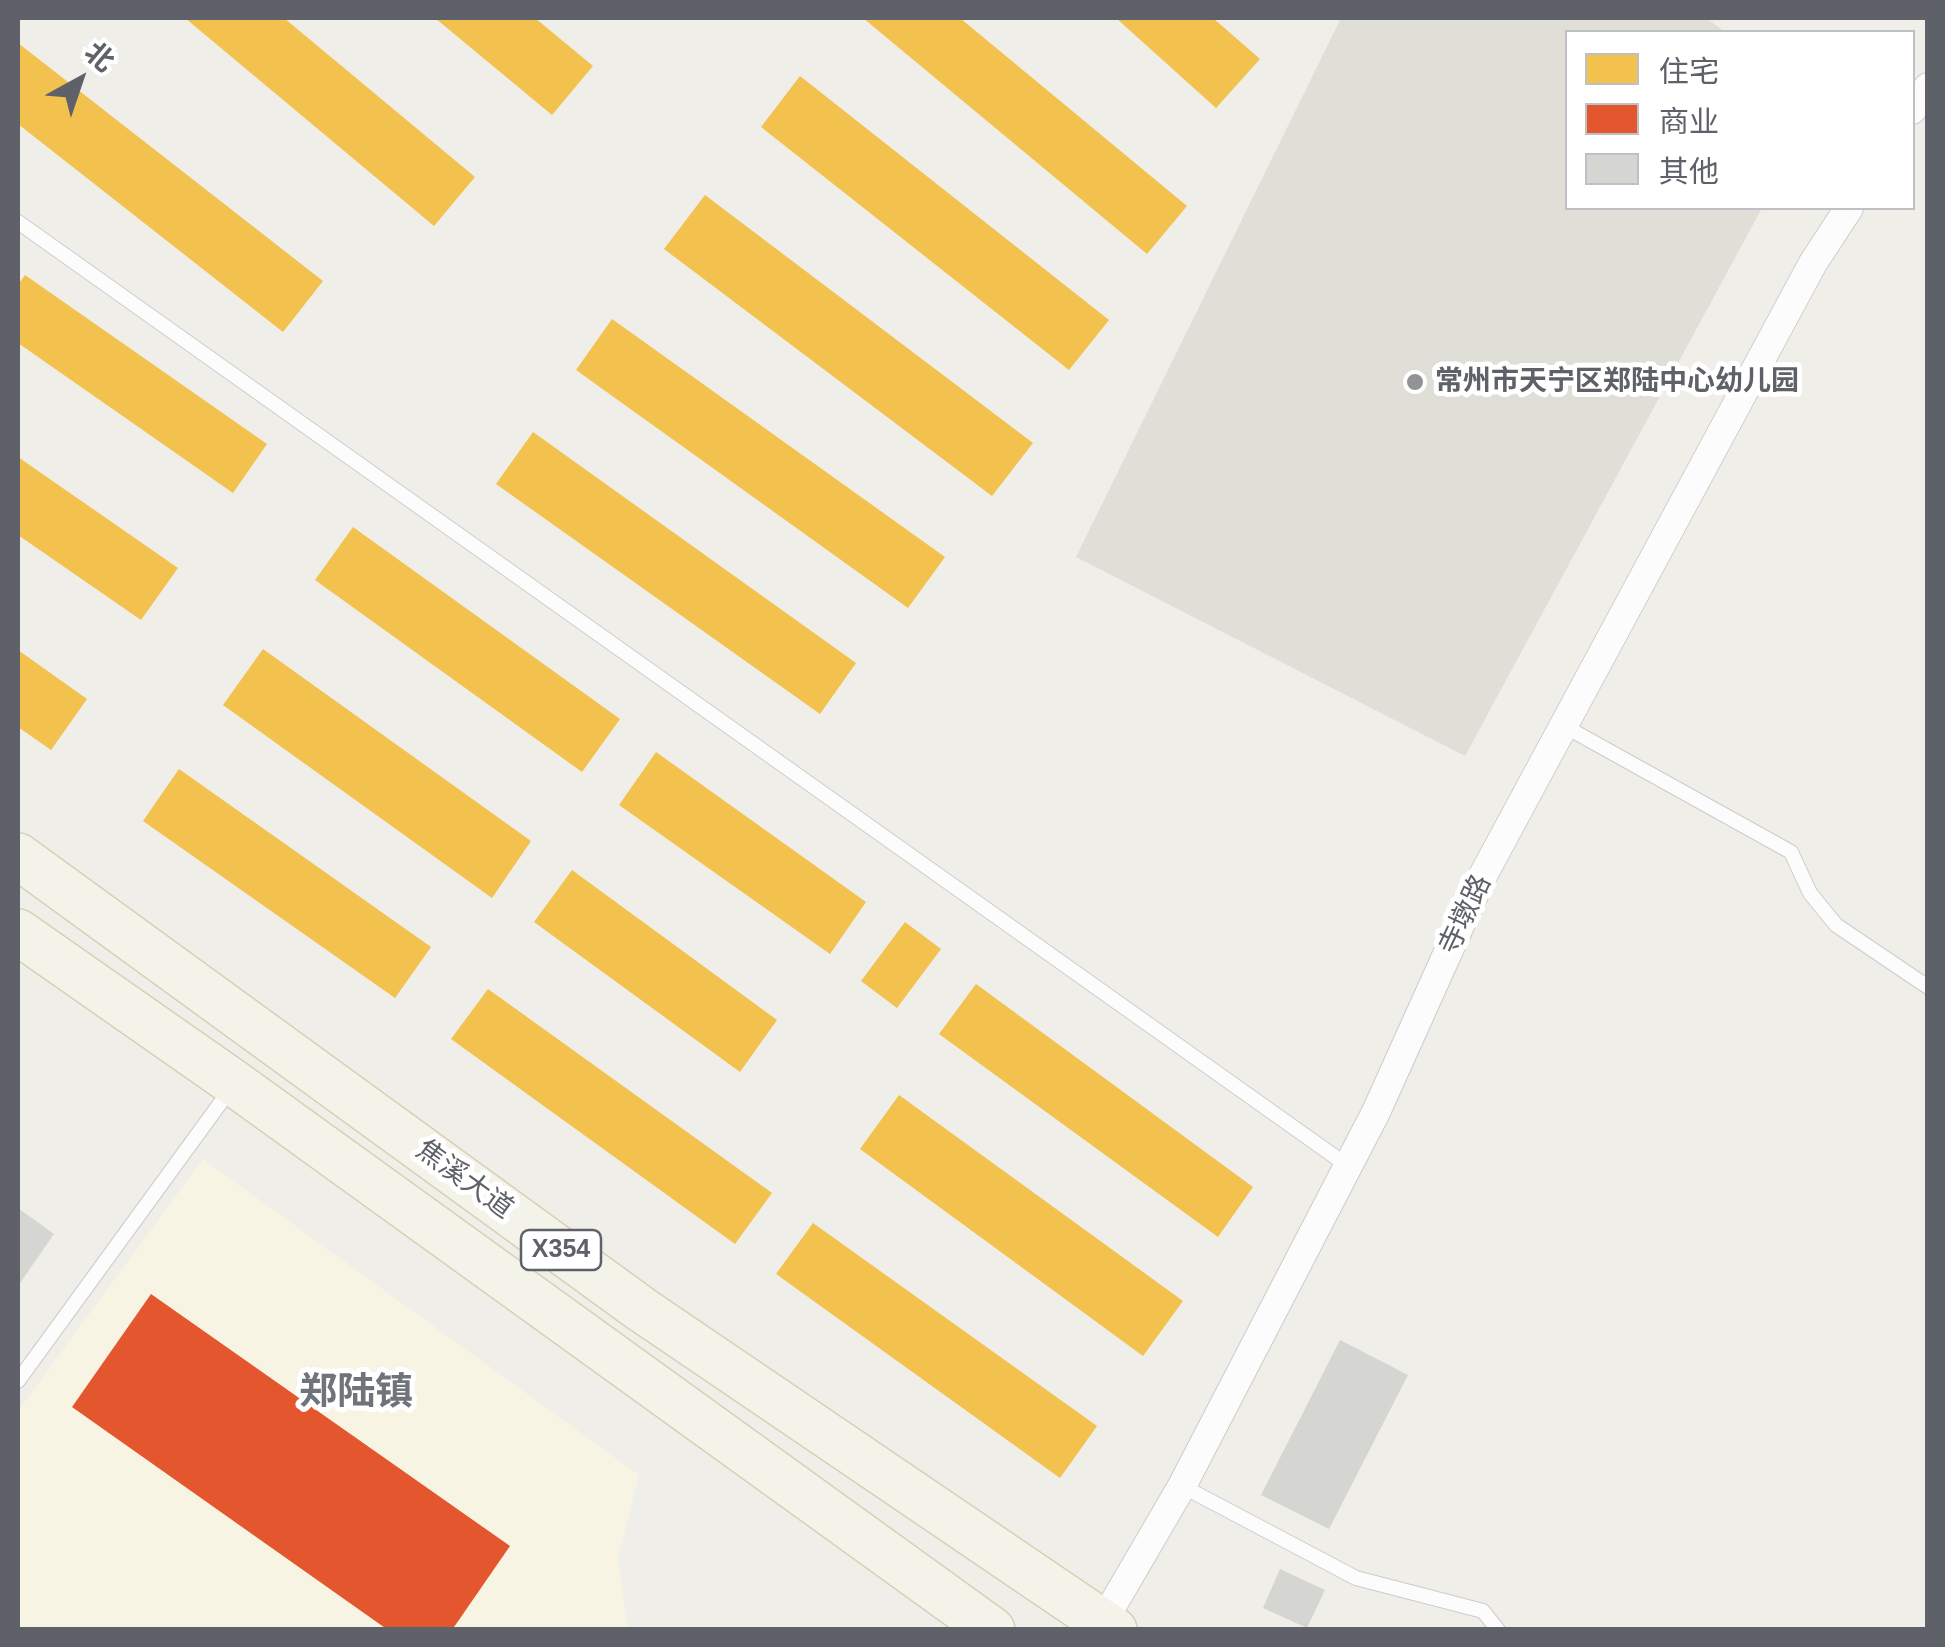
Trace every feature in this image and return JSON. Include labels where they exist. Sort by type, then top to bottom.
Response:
[{"type":"main road","name":"焦溪大道","points":[[18,856],[641,1308],[1105,1626]]},
{"type":"main road","name":"焦溪大道","points":[[18,932],[234,1083],[992,1630]]},
{"type":"street","name":"寺墩路","points":[[1105,1626],[1348,1166],[1482,879],[1813,263],[1848,210]]},
{"type":"lane","points":[[18,222],[1348,1166]]},
{"type":"lane","points":[[1564,726],[1791,852],[1810,893],[1836,924],[1928,987]]},
{"type":"lane","points":[[18,1382],[234,1083]]},
{"type":"lane","points":[[1182,1486],[1356,1578],[1482,1611],[1498,1630]]},
{"type":"shaded area","name":"常州市天宁区郑陆中心幼儿园","points":[[1341,18],[1706,18],[1722,30],[1565,30],[1565,210],[1761,210],[1465,756],[1076,557]]},
{"type":"shaded area","points":[[203,1159],[639,1475],[618,1558],[628,1629],[18,1630],[18,1411]]},
{"type":"building: 住宅","points":[[185,18],[284,18],[475,177],[434,226]]},
{"type":"building: 住宅","points":[[435,18],[535,18],[593,66],[552,115]]},
{"type":"building: 住宅","points":[[863,18],[960,18],[1187,206],[1147,254]]},
{"type":"building: 住宅","points":[[1116,18],[1213,18],[1260,59],[1216,108]]},
{"type":"building: 住宅","points":[[18,43],[323,281],[283,332],[18,124]]},
{"type":"building: 住宅","points":[[800,76],[1109,320],[1069,370],[761,127]]},
{"type":"building: 住宅","points":[[705,195],[1033,443],[992,496],[664,249]]},
{"type":"building: 住宅","points":[[25,275],[267,444],[233,493],[18,343],[18,285]]},
{"type":"building: 住宅","points":[[612,319],[945,557],[908,608],[576,370]]},
{"type":"building: 住宅","points":[[533,432],[856,663],[820,714],[496,484]]},
{"type":"building: 住宅","points":[[18,457],[178,568],[141,620],[18,535]]},
{"type":"building: 住宅","points":[[353,527],[620,719],[582,772],[315,580]]},
{"type":"building: 住宅","points":[[263,649],[531,841],[492,898],[223,705]]},
{"type":"building: 住宅","points":[[18,650],[87,699],[51,750],[18,727]]},
{"type":"building: 住宅","points":[[656,752],[866,902],[830,954],[619,805]]},
{"type":"building: 住宅","points":[[179,769],[431,947],[395,998],[143,821]]},
{"type":"building: 住宅","points":[[572,870],[777,1020],[740,1072],[534,922]]},
{"type":"building: 住宅","points":[[905,922],[941,949],[897,1008],[861,981]]},
{"type":"building: 住宅","points":[[976,984],[1253,1187],[1218,1237],[939,1034]]},
{"type":"building: 住宅","points":[[488,989],[772,1193],[735,1244],[451,1039]]},
{"type":"building: 住宅","points":[[899,1095],[1183,1301],[1143,1356],[860,1149]]},
{"type":"building: 住宅","points":[[813,1223],[1097,1426],[1060,1478],[776,1274]]},
{"type":"building: 商业","points":[[151,1294],[510,1546],[452,1630],[388,1630],[72,1407]]},
{"type":"building: 其他","points":[[18,1208],[54,1234],[18,1286]]},
{"type":"building: 其他","points":[[1340,1340],[1408,1375],[1329,1529],[1261,1495]]},
{"type":"building: 其他","points":[[1280,1569],[1325,1590],[1307,1628],[1263,1608]]},
{"type":"place","name":"常州市天宁区郑陆中心幼儿园","points":[[1415,382]]},
{"type":"district","name":"郑陆镇","points":[[356,1394]]}]
